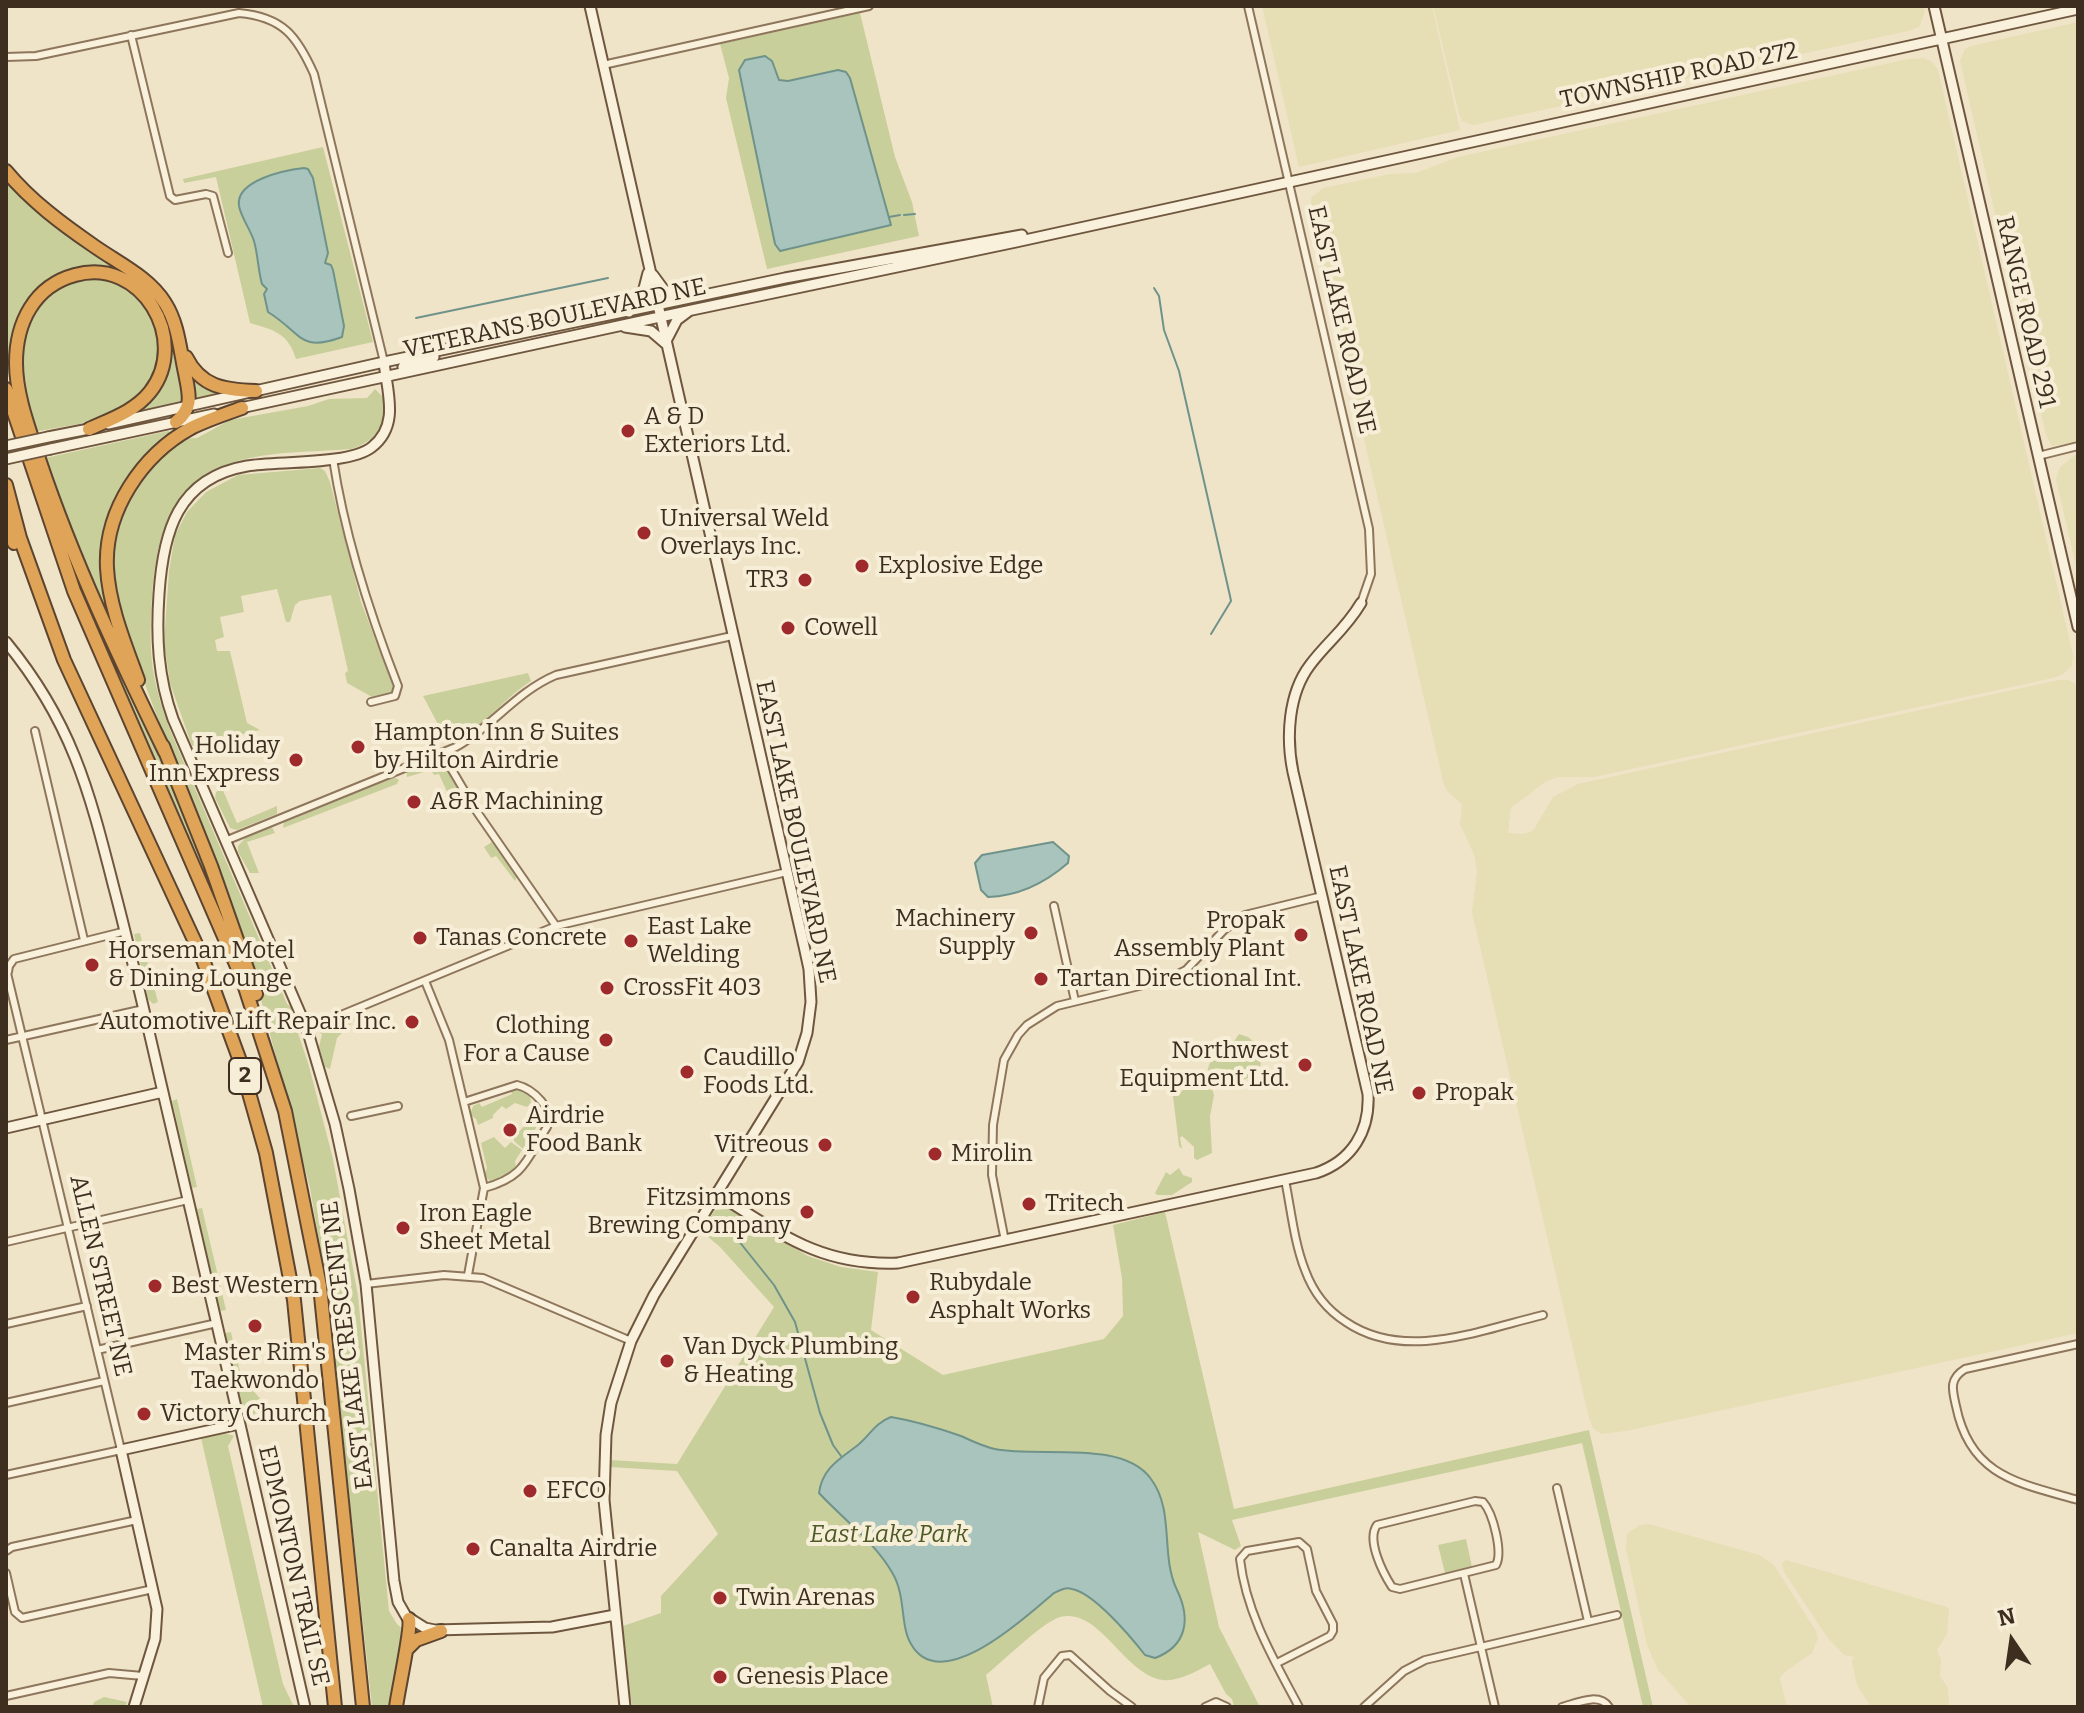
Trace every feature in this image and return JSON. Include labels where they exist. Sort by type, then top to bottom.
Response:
[{"type":"highway","points":[[6,171],[29,196],[70,230],[150,285],[168,307],[188,361],[205,381],[230,391],[256,391]]},
{"type":"highway","points":[[89,429],[138,405],[151,391],[164,361],[166,344],[154,307],[143,293],[116,276],[88,272],[58,281],[31,304],[22,321],[16,346],[17,379],[28,425],[70,547],[165,752]]},
{"type":"highway","points":[[176,422],[189,407],[190,398],[177,335]]},
{"type":"highway","name":"2","points":[[6,389],[74,591],[222,927],[247,991],[279,1091],[320,1286],[363,1707]]},
{"type":"highway","points":[[242,408],[190,429],[158,451],[130,486],[119,509],[109,539],[107,566],[110,596],[127,652],[248,967],[279,1091]]},
{"type":"highway","name":"2","points":[[6,485],[44,607],[88,715],[202,957],[240,1061],[266,1153],[294,1300],[335,1707]]},
{"type":"highway","points":[[6,519],[59,662],[88,715]]},
{"type":"highway","points":[[396,1707],[411,1628],[409,1619]]},
{"type":"highway","points":[[402,1663],[412,1643],[441,1631]]},
{"type":"street","name":"EAST LAKE BOULEVARD NE","points":[[590,6],[810,975],[811,1002],[807,1033],[798,1062],[654,1295],[631,1341],[611,1403],[604,1462],[604,1512],[625,1707]]},
{"type":"street","points":[[603,65],[869,6]]},
{"type":"street","name":"EAST LAKE ROAD NE","points":[[717,1194],[803,1247],[848,1261],[898,1263],[1325,1170],[1344,1158],[1362,1135],[1368,1113],[1368,1094],[1291,759],[1291,721],[1294,701],[1308,668],[1341,634],[1361,603],[1371,574],[1369,529],[1248,6]]},
{"type":"street","name":"RANGE ROAD 291","points":[[1934,6],[2078,627]]},
{"type":"street","name":"TOWNSHIP ROAD 272","points":[[1289,182],[2078,9]]},
{"type":"street","points":[[6,57],[36,56],[239,13],[256,14],[278,23],[301,46],[314,74],[384,362]]},
{"type":"street","points":[[131,35],[170,196],[175,200],[206,194],[213,196],[228,253]]},
{"type":"street","name":"VETERANS BOULEVARD NE","points":[[6,446],[475,343],[627,313],[691,304],[785,278],[1112,220],[1289,182]]},
{"type":"street","points":[[618,326],[651,331],[665,343],[677,320],[691,304],[664,290],[649,269]]},
{"type":"street","points":[[627,313],[641,300],[649,269]]},
{"type":"street","name":"VETERANS BOULEVARD NE","points":[[6,459],[618,326],[658,311]]},
{"type":"street","points":[[386,376],[475,343]]},
{"type":"street","name":"EAST LAKE CRESCENT NE","points":[[384,362],[391,414],[380,439],[364,452],[245,466],[217,477],[184,504],[169,528],[164,546],[157,634],[161,677],[173,719],[307,1029],[340,1145],[366,1284],[394,1581],[401,1608],[409,1619]]},
{"type":"street","points":[[2038,456],[2078,446]]},
{"type":"street","points":[[333,458],[340,502],[364,597],[398,686],[395,696],[371,702]]},
{"type":"street","points":[[225,841],[442,753],[482,730],[529,688],[556,675],[732,636]]},
{"type":"street","name":"EDMONTON TRAIL SE","points":[[6,642],[42,689],[79,762],[126,931],[305,1707]]},
{"type":"street","points":[[35,731],[84,940]]},
{"type":"street","points":[[442,753],[475,809],[556,926]]},
{"type":"street","points":[[307,1029],[556,926],[787,872]]},
{"type":"street","points":[[1005,1241],[994,1191],[993,1125],[1004,1060],[1027,1025],[1044,1012],[1075,1001],[1168,979],[1186,970],[1224,930],[1245,915],[1322,896]]},
{"type":"street","points":[[1054,906],[1075,1001]]},
{"type":"street","points":[[7,970],[14,959],[126,931]]},
{"type":"street","name":"ALLEN STREET NE","points":[[7,970],[157,1609],[155,1639],[134,1707]]},
{"type":"street","points":[[425,981],[449,1040],[484,1188],[468,1275]]},
{"type":"street","points":[[6,1040],[144,1009]]},
{"type":"street","points":[[464,1102],[513,1085],[522,1085],[548,1109],[550,1116],[547,1127],[516,1175],[484,1188]]},
{"type":"street","points":[[6,1128],[163,1092]]},
{"type":"street","points":[[351,1116],[398,1106]]},
{"type":"street","points":[[1285,1180],[1300,1251],[1313,1286],[1331,1311],[1361,1332],[1379,1339],[1430,1341],[1543,1315]]},
{"type":"street","points":[[6,1242],[188,1200]]},
{"type":"street","points":[[366,1284],[428,1276],[468,1275],[512,1289],[631,1341]]},
{"type":"street","points":[[6,1324],[87,1306]]},
{"type":"street","points":[[97,1350],[217,1323]]},
{"type":"street","points":[[2078,1344],[1965,1369],[1955,1375],[1951,1384],[1961,1425],[1985,1464],[2009,1480],[2078,1500]]},
{"type":"street","points":[[6,1403],[104,1381]]},
{"type":"street","points":[[6,1475],[239,1424]]},
{"type":"street","points":[[1557,1488],[1588,1621]]},
{"type":"street","points":[[1475,1501],[1483,1502],[1488,1508],[1499,1562],[1493,1568],[1464,1574],[1395,1588],[1390,1584],[1379,1559],[1373,1535],[1375,1527],[1475,1501]]},
{"type":"street","points":[[6,1551],[12,1547],[137,1520]]},
{"type":"street","points":[[1277,1663],[1330,1636],[1333,1631],[1333,1624],[1316,1591],[1307,1549],[1299,1542],[1247,1551],[1240,1559],[1251,1610],[1277,1663],[1299,1707]]},
{"type":"street","points":[[6,1573],[15,1612],[22,1618],[153,1589]]},
{"type":"street","points":[[1464,1574],[1495,1707]]},
{"type":"street","points":[[409,1619],[425,1628],[441,1631],[552,1627],[615,1615]]},
{"type":"street","points":[[1364,1707],[1415,1664],[1617,1615]]},
{"type":"street","points":[[1038,1707],[1044,1678],[1062,1656],[1067,1655],[1074,1657],[1132,1707]]},
{"type":"street","points":[[6,1696],[109,1673],[143,1676]]},
{"type":"street","points":[[1562,1707],[1598,1699],[1605,1701],[1609,1707]]},
{"type":"street","points":[[1205,1707],[1221,1702],[1227,1707]]},
{"type":"shaded area","points":[[1262,6],[1432,6],[1460,130],[1299,167]]},
{"type":"shaded area","points":[[1433,6],[1923,6],[1925,12],[1919,27],[1908,31],[1473,125],[1462,121],[1459,114]]},
{"type":"shaded area","points":[[2078,22],[2078,442],[2052,446],[2046,435],[1960,61],[1965,49],[1971,46]]},
{"type":"shaded area","points":[[1924,58],[1938,70],[2073,655],[2072,666],[2053,678],[1594,777],[1557,777],[1545,782],[1511,808],[1508,833],[1533,831],[1553,797],[1578,784],[2059,680],[2069,680],[2078,686],[2078,1333],[1601,1434],[1593,1428],[1589,1418],[1472,912],[1477,872],[1475,857],[1460,824],[1462,804],[1444,785],[1312,214],[1311,198],[1323,188],[1390,174],[1416,173],[1458,157]]},
{"type":"shaded area","points":[[2078,453],[2078,574],[2056,480],[2060,467]]},
{"type":"shaded area","points":[[1649,1524],[1759,1555],[1774,1565],[1818,1638],[1812,1653],[1780,1678],[1787,1707],[1691,1707],[1658,1670],[1647,1645],[1626,1549],[1627,1534],[1640,1525]]},
{"type":"shaded area","points":[[1786,1560],[1947,1607],[1947,1634],[1937,1650],[1941,1660],[1940,1676],[1948,1688],[1949,1707],[1871,1707],[1857,1685],[1852,1662],[1854,1657],[1844,1655],[1827,1637],[1784,1572],[1782,1563]]},
{"type":"green space","points":[[860,13],[895,157],[912,202],[919,236],[767,269],[726,98],[729,78],[720,44]]},
{"type":"green space","points":[[323,147],[373,342],[296,359],[289,343],[279,334],[250,323],[216,177],[184,183],[183,179]]},
{"type":"green space","points":[[6,177],[145,285],[164,310],[170,324],[184,387],[181,404],[131,415],[162,381],[162,313],[140,285],[73,270],[57,275],[40,287],[19,315],[12,343],[14,388],[6,363]]},
{"type":"green space","points":[[105,276],[125,285],[144,299],[162,338],[155,377],[142,395],[120,410],[79,424],[33,432],[20,379],[19,353],[35,304],[66,281]]},
{"type":"green space","points":[[186,367],[209,388],[223,394],[193,401]]},
{"type":"green space","points":[[375,389],[383,397],[382,423],[373,436],[360,446],[293,452],[235,462],[194,484],[181,498],[170,514],[158,553],[152,597],[151,655],[154,678],[170,730],[287,1004],[294,1009],[299,1022],[295,1024],[333,1159],[358,1296],[389,1611],[406,1632],[392,1707],[372,1707],[326,1282],[310,1188],[260,996],[135,657],[117,605],[112,572],[120,515],[132,490],[151,465],[179,439],[197,438],[230,420],[308,406],[329,399],[367,398]]},
{"type":"green space","points":[[168,431],[175,434],[150,454],[106,537],[119,643],[70,533],[45,458]]},
{"type":"green space","points":[[320,468],[330,482],[361,602],[393,686],[392,693],[372,697],[347,683],[345,673],[348,671],[331,595],[300,601],[295,605],[290,622],[286,622],[277,589],[241,596],[244,612],[220,617],[224,637],[215,640],[217,651],[230,651],[247,723],[260,730],[192,746],[170,683],[164,642],[175,535],[187,512],[206,492],[238,475]]},
{"type":"green space","points":[[92,608],[186,815],[223,919],[89,609]]},
{"type":"green space","points":[[528,673],[531,681],[472,732],[449,745],[423,696]]},
{"type":"green space","points":[[429,763],[445,768],[460,793],[445,799],[448,794],[439,774],[434,775],[431,770],[407,777],[407,772]]},
{"type":"green space","points":[[394,777],[399,780],[397,784],[283,828],[284,822]]},
{"type":"green space","points":[[222,788],[237,823],[277,806],[277,814],[237,830],[230,828],[215,798],[216,792]]},
{"type":"green space","points":[[272,827],[275,833],[247,842],[259,873],[250,873],[238,852],[238,846],[247,836]]},
{"type":"green space","points":[[492,842],[517,877],[515,881],[496,856],[491,858],[484,847]]},
{"type":"green space","points":[[140,933],[158,1002],[153,1004],[148,999],[134,934]]},
{"type":"green space","points":[[349,1015],[356,1019],[337,1038],[330,1069],[325,1067],[319,1047],[320,1033],[324,1027]]},
{"type":"green space","points":[[1239,1034],[1261,1048],[1261,1054],[1256,1057],[1261,1063],[1258,1073],[1237,1081],[1230,1078],[1228,1070],[1216,1068],[1208,1073],[1212,1062],[1230,1048]]},
{"type":"green space","points":[[1211,1085],[1214,1095],[1210,1116],[1212,1153],[1197,1160],[1194,1158],[1194,1147],[1182,1136],[1182,1149],[1179,1146],[1173,1096],[1186,1087]]},
{"type":"green space","points":[[515,1088],[523,1089],[530,1096],[531,1103],[527,1107],[515,1103],[506,1109],[502,1106],[493,1118],[478,1125],[470,1115],[473,1106],[479,1103],[482,1107],[512,1094]]},
{"type":"green space","points":[[177,1099],[197,1187],[192,1188],[172,1101]]},
{"type":"green space","points":[[545,1110],[546,1122],[539,1123],[523,1149],[514,1137],[538,1111]]},
{"type":"green space","points":[[494,1137],[505,1148],[511,1142],[522,1150],[515,1161],[516,1169],[505,1179],[490,1181],[484,1175],[487,1168],[481,1143]]},
{"type":"green space","points":[[1179,1168],[1183,1175],[1192,1178],[1192,1182],[1172,1195],[1157,1195],[1155,1193],[1166,1172],[1170,1175]]},
{"type":"green space","points":[[202,1208],[226,1310],[220,1311],[197,1209]]},
{"type":"green space","name":"East Lake Park","points":[[729,1209],[808,1256],[841,1267],[878,1272],[871,1330],[943,1375],[1104,1339],[1123,1316],[1122,1278],[1113,1225],[1165,1212],[1234,1509],[1589,1430],[1653,1707],[1643,1707],[1582,1443],[1232,1520],[1241,1546],[1235,1550],[1198,1532],[1219,1627],[1260,1707],[1234,1707],[1210,1664],[1187,1675],[1163,1680],[1136,1667],[1087,1622],[1074,1617],[1060,1617],[1044,1626],[986,1675],[993,1707],[633,1707],[623,1626],[661,1613],[661,1596],[718,1534],[677,1471],[609,1467],[610,1460],[677,1464],[774,1307],[720,1247],[701,1231],[715,1210]]},
{"type":"green space","points":[[231,1332],[241,1376],[262,1401],[260,1410],[253,1415],[243,1410],[225,1333]]},
{"type":"green space","points":[[225,1433],[234,1436],[228,1446],[283,1684],[293,1705],[291,1707],[263,1707],[201,1438]]},
{"type":"green space","points":[[1466,1539],[1472,1567],[1445,1573],[1438,1545]]},
{"type":"green space","points":[[104,1697],[127,1702],[125,1707],[92,1707],[94,1702]]},
{"type":"water","points":[[765,56],[772,61],[779,80],[788,81],[838,70],[846,72],[891,225],[780,251],[775,244],[739,70],[745,60]]},
{"type":"water","points":[[304,168],[313,178],[328,253],[325,263],[331,265],[333,270],[344,326],[342,337],[317,343],[302,338],[268,312],[264,294],[267,289],[262,284],[254,241],[239,206],[240,197],[253,183],[274,174]]},
{"type":"water","points":[[1053,842],[1069,856],[1068,863],[1050,877],[1010,894],[988,897],[981,890],[975,863],[982,855]]},
{"type":"water","points":[[891,1417],[961,1436],[995,1449],[1101,1454],[1138,1467],[1151,1479],[1163,1505],[1169,1562],[1184,1611],[1185,1621],[1180,1639],[1166,1653],[1155,1658],[1145,1655],[1122,1627],[1091,1598],[1067,1588],[1054,1593],[984,1647],[942,1662],[925,1658],[908,1637],[900,1592],[886,1562],[819,1493],[824,1477],[833,1465]]},
{"type":"waterway","points":[[904,215],[915,214]]},
{"type":"waterway","points":[[889,217],[900,215]]},
{"type":"waterway","points":[[416,318],[608,278]]},
{"type":"waterway","points":[[1154,288],[1159,296],[1164,330],[1179,371],[1231,601],[1211,634]]},
{"type":"waterway","points":[[725,1218],[730,1230],[774,1285],[795,1322],[820,1413],[841,1456]]},
{"type":"place","name":"A & D Exteriors Ltd.","points":[[628,431]]},
{"type":"place","name":"Universal Weld Overlays Inc.","points":[[644,533]]},
{"type":"place","name":"Explosive Edge","points":[[862,566]]},
{"type":"place","name":"TR3","points":[[805,580]]},
{"type":"place","name":"Cowell","points":[[788,628]]},
{"type":"place","name":"Hampton Inn & Suites by Hilton Airdrie","points":[[358,747]]},
{"type":"place","name":"Holiday Inn Express","points":[[296,760]]},
{"type":"place","name":"A&R Machining","points":[[414,802]]},
{"type":"place","name":"Machinery Supply","points":[[1031,933]]},
{"type":"place","name":"Propak Assembly Plant","points":[[1301,935]]},
{"type":"place","name":"Tanas Concrete","points":[[420,938]]},
{"type":"place","name":"East Lake Welding","points":[[631,941]]},
{"type":"place","name":"Horseman Motel & Dining Lounge","points":[[92,965]]},
{"type":"place","name":"Tartan Directional Int.","points":[[1041,979]]},
{"type":"place","name":"CrossFit 403","points":[[607,988]]},
{"type":"place","name":"Automotive Lift Repair Inc.","points":[[412,1022]]},
{"type":"place","name":"Clothing For a Cause","points":[[606,1040]]},
{"type":"place","name":"Northwest Equipment Ltd.","points":[[1305,1065]]},
{"type":"place","name":"Caudillo Foods Ltd.","points":[[687,1072]]},
{"type":"place","name":"Propak","points":[[1419,1093]]},
{"type":"place","name":"Airdrie Food Bank","points":[[510,1130]]},
{"type":"place","name":"Vitreous","points":[[825,1145]]},
{"type":"place","name":"Mirolin","points":[[935,1154]]},
{"type":"place","name":"Tritech","points":[[1029,1204]]},
{"type":"place","name":"Fitzsimmons Brewing Company","points":[[807,1212]]},
{"type":"place","name":"Iron Eagle Sheet Metal","points":[[403,1228]]},
{"type":"place","name":"Best Western","points":[[155,1286]]},
{"type":"place","name":"Rubydale Asphalt Works","points":[[913,1297]]},
{"type":"place","name":"Master Rim's Taekwondo","points":[[255,1326]]},
{"type":"place","name":"Van Dyck Plumbing & Heating","points":[[667,1361]]},
{"type":"place","name":"Victory Church","points":[[144,1414]]},
{"type":"place","name":"EFCO","points":[[530,1491]]},
{"type":"place","name":"Canalta Airdrie","points":[[473,1549]]},
{"type":"place","name":"Twin Arenas","points":[[720,1598]]},
{"type":"place","name":"Genesis Place","points":[[720,1677]]}]
